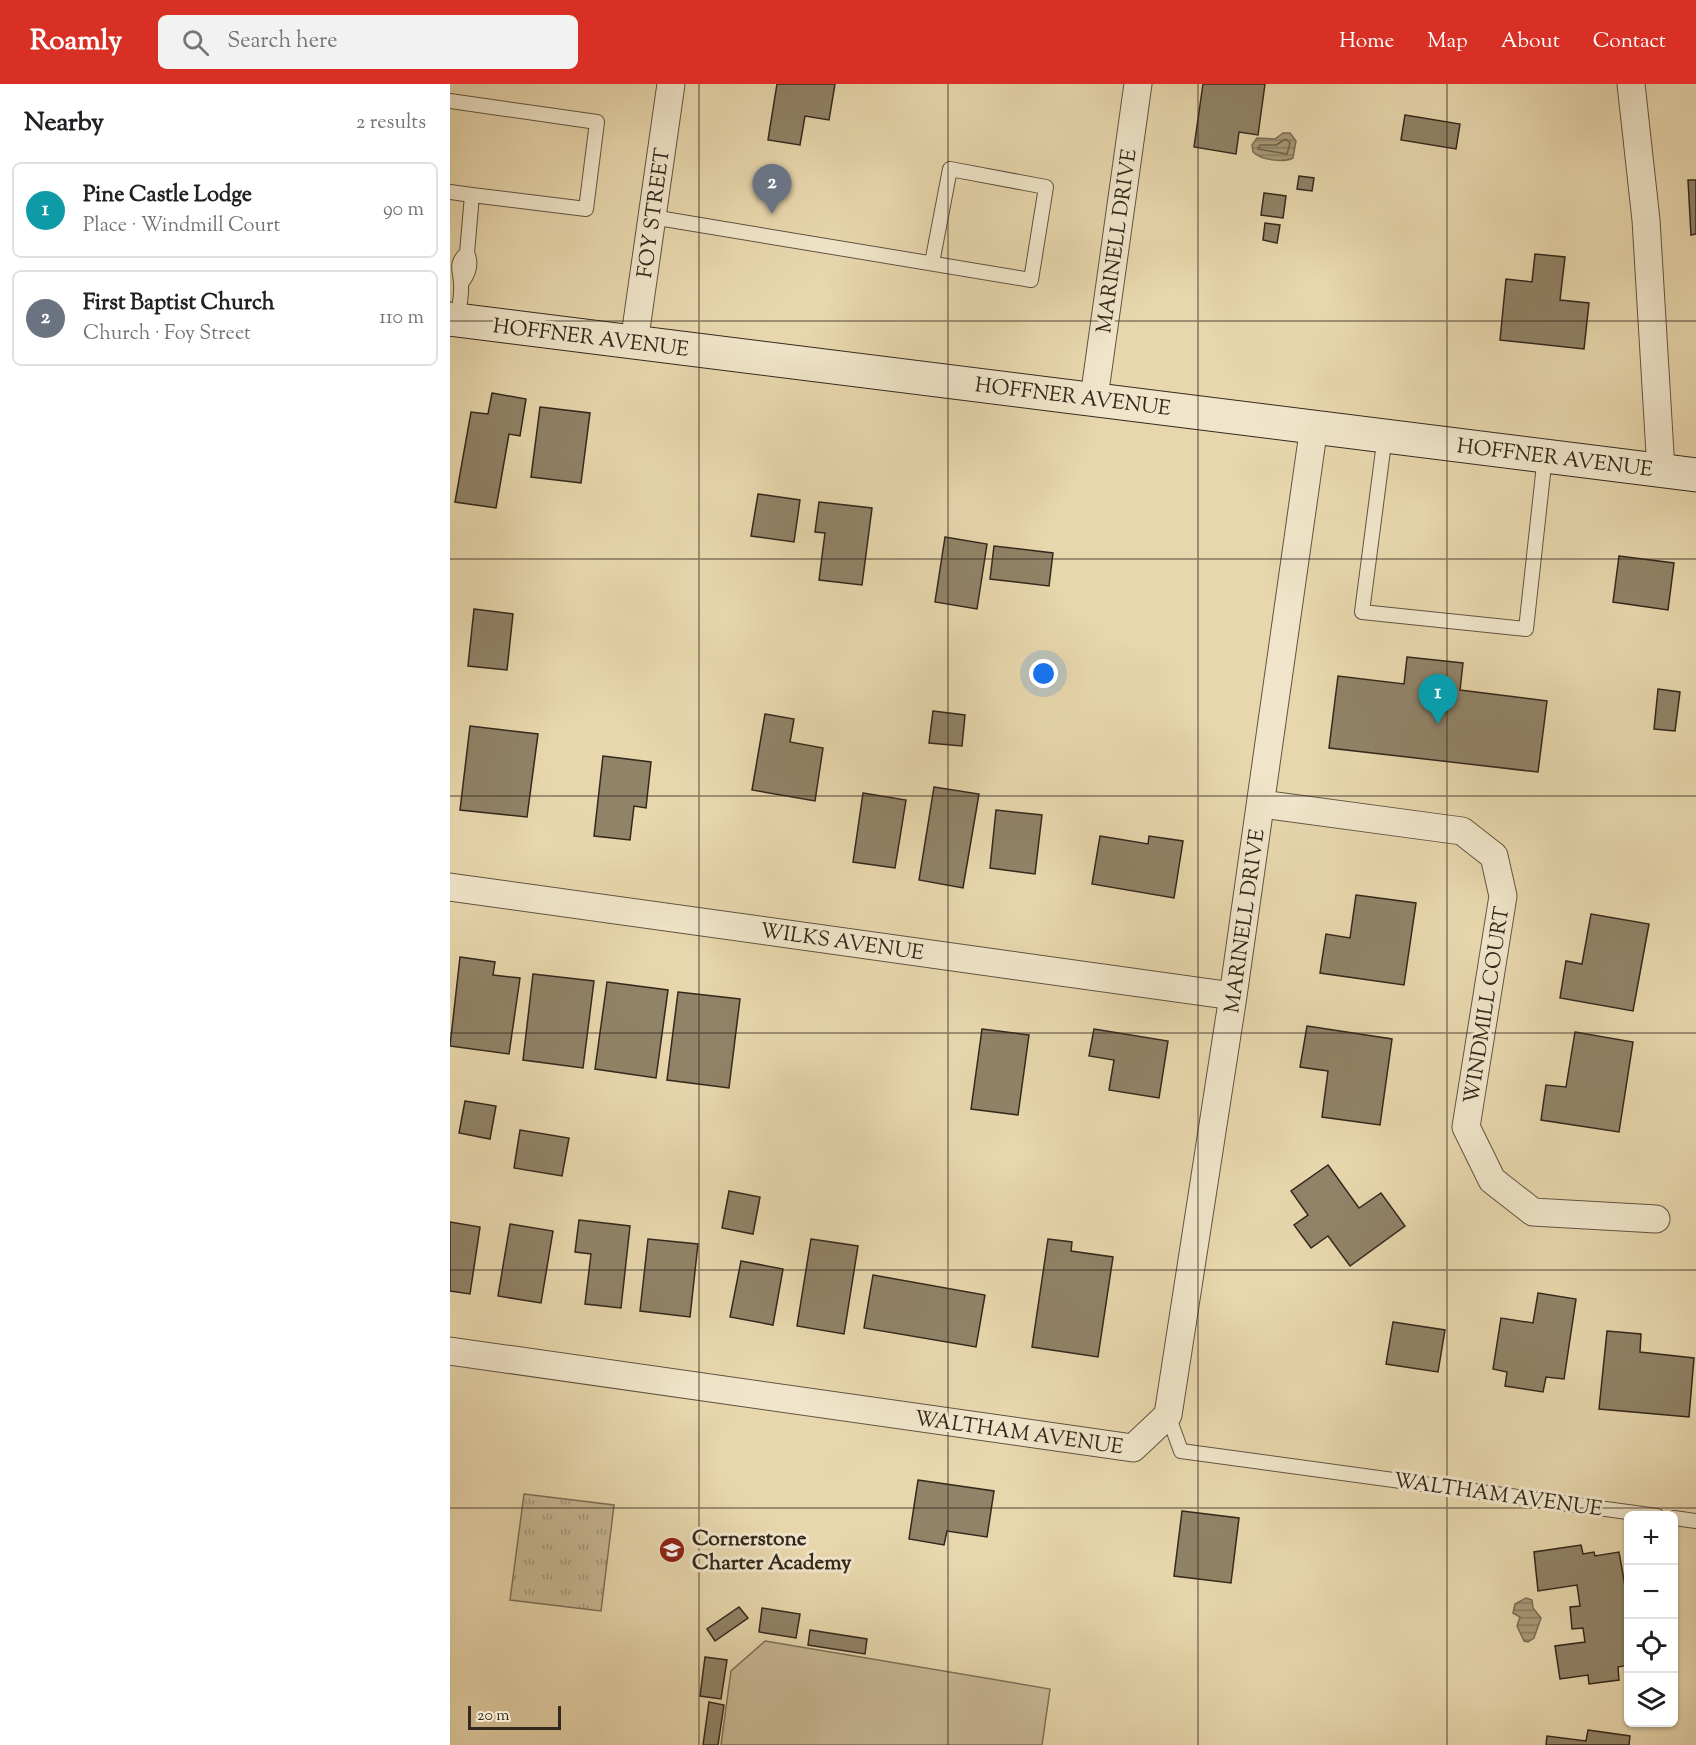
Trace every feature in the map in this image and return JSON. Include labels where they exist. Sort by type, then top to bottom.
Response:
[{"type":"main road","name":"HOFFNER AVENUE","points":[[454,319],[1696,475]]},
{"type":"street","name":"FOY STREET","points":[[634,343],[671,84]]},
{"type":"street","name":"MARINELL DRIVE","points":[[1094,398],[1138,84]]},
{"type":"street","points":[[1631,84],[1646,220],[1661,470]]},
{"type":"street","name":"MARINELL DRIVE","points":[[1168,1415],[1233,996],[1314,426]]},
{"type":"street","name":"WINDMILL COURT","points":[[1261,804],[1462,831],[1494,856],[1503,896],[1467,1127],[1492,1180],[1533,1212],[1656,1219]]},
{"type":"street","name":"WILKS AVENUE","points":[[450,886],[1233,996]]},
{"type":"street","name":"WALTHAM AVENUE","points":[[450,1351],[1133,1449],[1168,1415]]},
{"type":"lane","points":[[450,101],[597,122],[586,209],[450,192]]},
{"type":"lane","points":[[652,217],[1031,280],[1046,187],[950,170],[932,263]]},
{"type":"lane","points":[[454,319],[462,282],[467,275],[471,261],[467,253],[472,195]]},
{"type":"lane","points":[[1385,435],[1362,612],[1526,629],[1545,455]]},
{"type":"lane","name":"WALTHAM AVENUE","points":[[1168,1415],[1181,1451],[1627,1511]]},
{"type":"lane","points":[[1678,1519],[1696,1521]]},
{"type":"green space","points":[[524,1494],[614,1505],[601,1611],[510,1600]]},
{"type":"green space","points":[[765,1641],[1050,1689],[1042,1745],[721,1745],[731,1671]]},
{"type":"water","points":[[1283,133],[1290,133],[1296,141],[1293,158],[1272,160],[1253,152],[1252,145],[1257,138],[1275,139]]},
{"type":"water","points":[[1526,1598],[1532,1600],[1533,1608],[1541,1618],[1534,1638],[1528,1642],[1524,1641],[1517,1626],[1520,1617],[1513,1613],[1515,1604]]},
{"type":"building","points":[[777,84],[835,84],[829,120],[805,116],[800,145],[768,140]]},
{"type":"building","points":[[1203,84],[1265,84],[1258,135],[1239,132],[1236,154],[1194,147]]},
{"type":"building","points":[[1405,115],[1460,124],[1456,149],[1401,140]]},
{"type":"building","points":[[1299,176],[1314,178],[1312,191],[1297,189]]},
{"type":"building","points":[[1688,180],[1696,180],[1696,234],[1691,235]]},
{"type":"building","points":[[1264,193],[1286,196],[1283,218],[1261,215]]},
{"type":"building","points":[[1265,223],[1280,225],[1277,243],[1263,240]]},
{"type":"building","points":[[1535,254],[1565,257],[1560,300],[1589,303],[1584,349],[1500,340],[1506,279],[1532,282]]},
{"type":"building","points":[[492,393],[526,399],[520,436],[509,434],[496,508],[455,502],[471,412],[488,414]]},
{"type":"building","points":[[540,407],[590,413],[581,483],[531,477]]},
{"type":"building","points":[[758,494],[800,500],[794,542],[751,536]]},
{"type":"building","points":[[819,502],[872,508],[862,585],[819,580],[825,533],[815,532]]},
{"type":"building","points":[[945,537],[987,544],[977,609],[935,602]]},
{"type":"building","points":[[994,546],[1053,553],[1049,586],[990,579]]},
{"type":"building","points":[[1619,556],[1674,563],[1668,610],[1613,602]]},
{"type":"building","points":[[474,609],[513,614],[507,670],[468,666]]},
{"type":"building","points":[[1407,657],[1463,663],[1460,690],[1547,701],[1538,772],[1329,748],[1338,676],[1404,684]]},
{"type":"building","points":[[1658,689],[1680,692],[1675,731],[1654,729]]},
{"type":"building","points":[[933,711],[965,715],[962,746],[929,743]]},
{"type":"building","points":[[765,714],[794,719],[790,742],[823,748],[815,801],[752,790]]},
{"type":"building","points":[[470,726],[538,734],[527,817],[460,810]]},
{"type":"building","points":[[603,756],[651,762],[646,808],[634,806],[630,840],[594,836]]},
{"type":"building","points":[[934,787],[979,794],[963,888],[919,880]]},
{"type":"building","points":[[863,793],[906,800],[895,868],[853,862]]},
{"type":"building","points":[[996,810],[1042,815],[1035,874],[990,868]]},
{"type":"building","points":[[1100,836],[1148,844],[1149,836],[1183,841],[1174,898],[1092,884]]},
{"type":"building","points":[[1356,895],[1416,903],[1404,985],[1320,973],[1326,934],[1350,938]]},
{"type":"building","points":[[1591,914],[1649,924],[1633,1011],[1560,998],[1566,961],[1582,964]]},
{"type":"building","points":[[460,957],[495,962],[493,975],[520,978],[509,1054],[450,1046]]},
{"type":"building","points":[[533,974],[594,981],[583,1068],[523,1060]]},
{"type":"building","points":[[607,982],[668,990],[656,1078],[595,1069]]},
{"type":"building","points":[[678,992],[740,999],[729,1088],[667,1080]]},
{"type":"building","points":[[1307,1026],[1392,1039],[1380,1125],[1322,1117],[1328,1071],[1300,1067]]},
{"type":"building","points":[[982,1029],[1029,1035],[1018,1115],[971,1109]]},
{"type":"building","points":[[1094,1029],[1168,1041],[1159,1098],[1109,1090],[1114,1060],[1089,1056]]},
{"type":"building","points":[[1575,1032],[1633,1042],[1619,1132],[1541,1120],[1546,1085],[1566,1087]]},
{"type":"building","points":[[465,1101],[496,1106],[490,1139],[459,1133]]},
{"type":"building","points":[[520,1130],[569,1138],[562,1176],[514,1168]]},
{"type":"building","points":[[1328,1165],[1359,1208],[1381,1193],[1405,1226],[1350,1266],[1328,1236],[1311,1248],[1294,1225],[1308,1215],[1291,1191]]},
{"type":"building","points":[[729,1191],[760,1197],[753,1234],[722,1228]]},
{"type":"building","points":[[579,1220],[630,1226],[621,1308],[585,1304],[591,1254],[575,1252]]},
{"type":"building","points":[[450,1222],[480,1227],[470,1294],[450,1291]]},
{"type":"building","points":[[510,1224],[553,1231],[541,1303],[498,1296]]},
{"type":"building","points":[[648,1239],[698,1244],[690,1317],[640,1311]]},
{"type":"building","points":[[811,1239],[858,1246],[844,1334],[797,1326]]},
{"type":"building","points":[[1048,1239],[1072,1242],[1071,1251],[1113,1257],[1098,1357],[1032,1347]]},
{"type":"building","points":[[741,1261],[783,1269],[773,1325],[730,1317]]},
{"type":"building","points":[[873,1275],[985,1295],[976,1347],[864,1328]]},
{"type":"building","points":[[1538,1293],[1576,1299],[1564,1379],[1546,1377],[1543,1392],[1505,1386],[1507,1372],[1493,1369],[1501,1318],[1533,1323]]},
{"type":"building","points":[[1393,1322],[1445,1330],[1438,1372],[1386,1364]]},
{"type":"building","points":[[1607,1331],[1641,1334],[1640,1352],[1694,1358],[1689,1417],[1599,1409]]},
{"type":"building","points":[[918,1480],[994,1491],[987,1537],[947,1531],[944,1545],[909,1539]]},
{"type":"building","points":[[1182,1511],[1239,1518],[1231,1583],[1174,1576]]},
{"type":"building","points":[[1581,1545],[1583,1554],[1594,1552],[1595,1556],[1619,1552],[1624,1580],[1624,1666],[1618,1667],[1619,1680],[1589,1684],[1588,1675],[1560,1679],[1555,1646],[1585,1642],[1583,1628],[1572,1629],[1570,1607],[1580,1606],[1577,1585],[1538,1591],[1534,1552]]},
{"type":"building","points":[[739,1607],[748,1618],[715,1641],[707,1629]]},
{"type":"building","points":[[762,1608],[800,1614],[796,1638],[759,1632]]},
{"type":"building","points":[[810,1630],[867,1639],[865,1654],[808,1645]]},
{"type":"building","points":[[705,1657],[727,1660],[721,1699],[700,1696]]},
{"type":"building","points":[[709,1702],[724,1705],[718,1745],[703,1745]]},
{"type":"building","points":[[1588,1730],[1630,1736],[1629,1745],[1546,1745],[1547,1736],[1586,1741]]},
{"type":"place","name":"First Baptist Church","points":[[772,214]]},
{"type":"place","name":"Pine Castle Lodge","points":[[1438,724]]},
{"type":"place","name":"Cornerstone Charter Academy","points":[[672,1550]]}]
